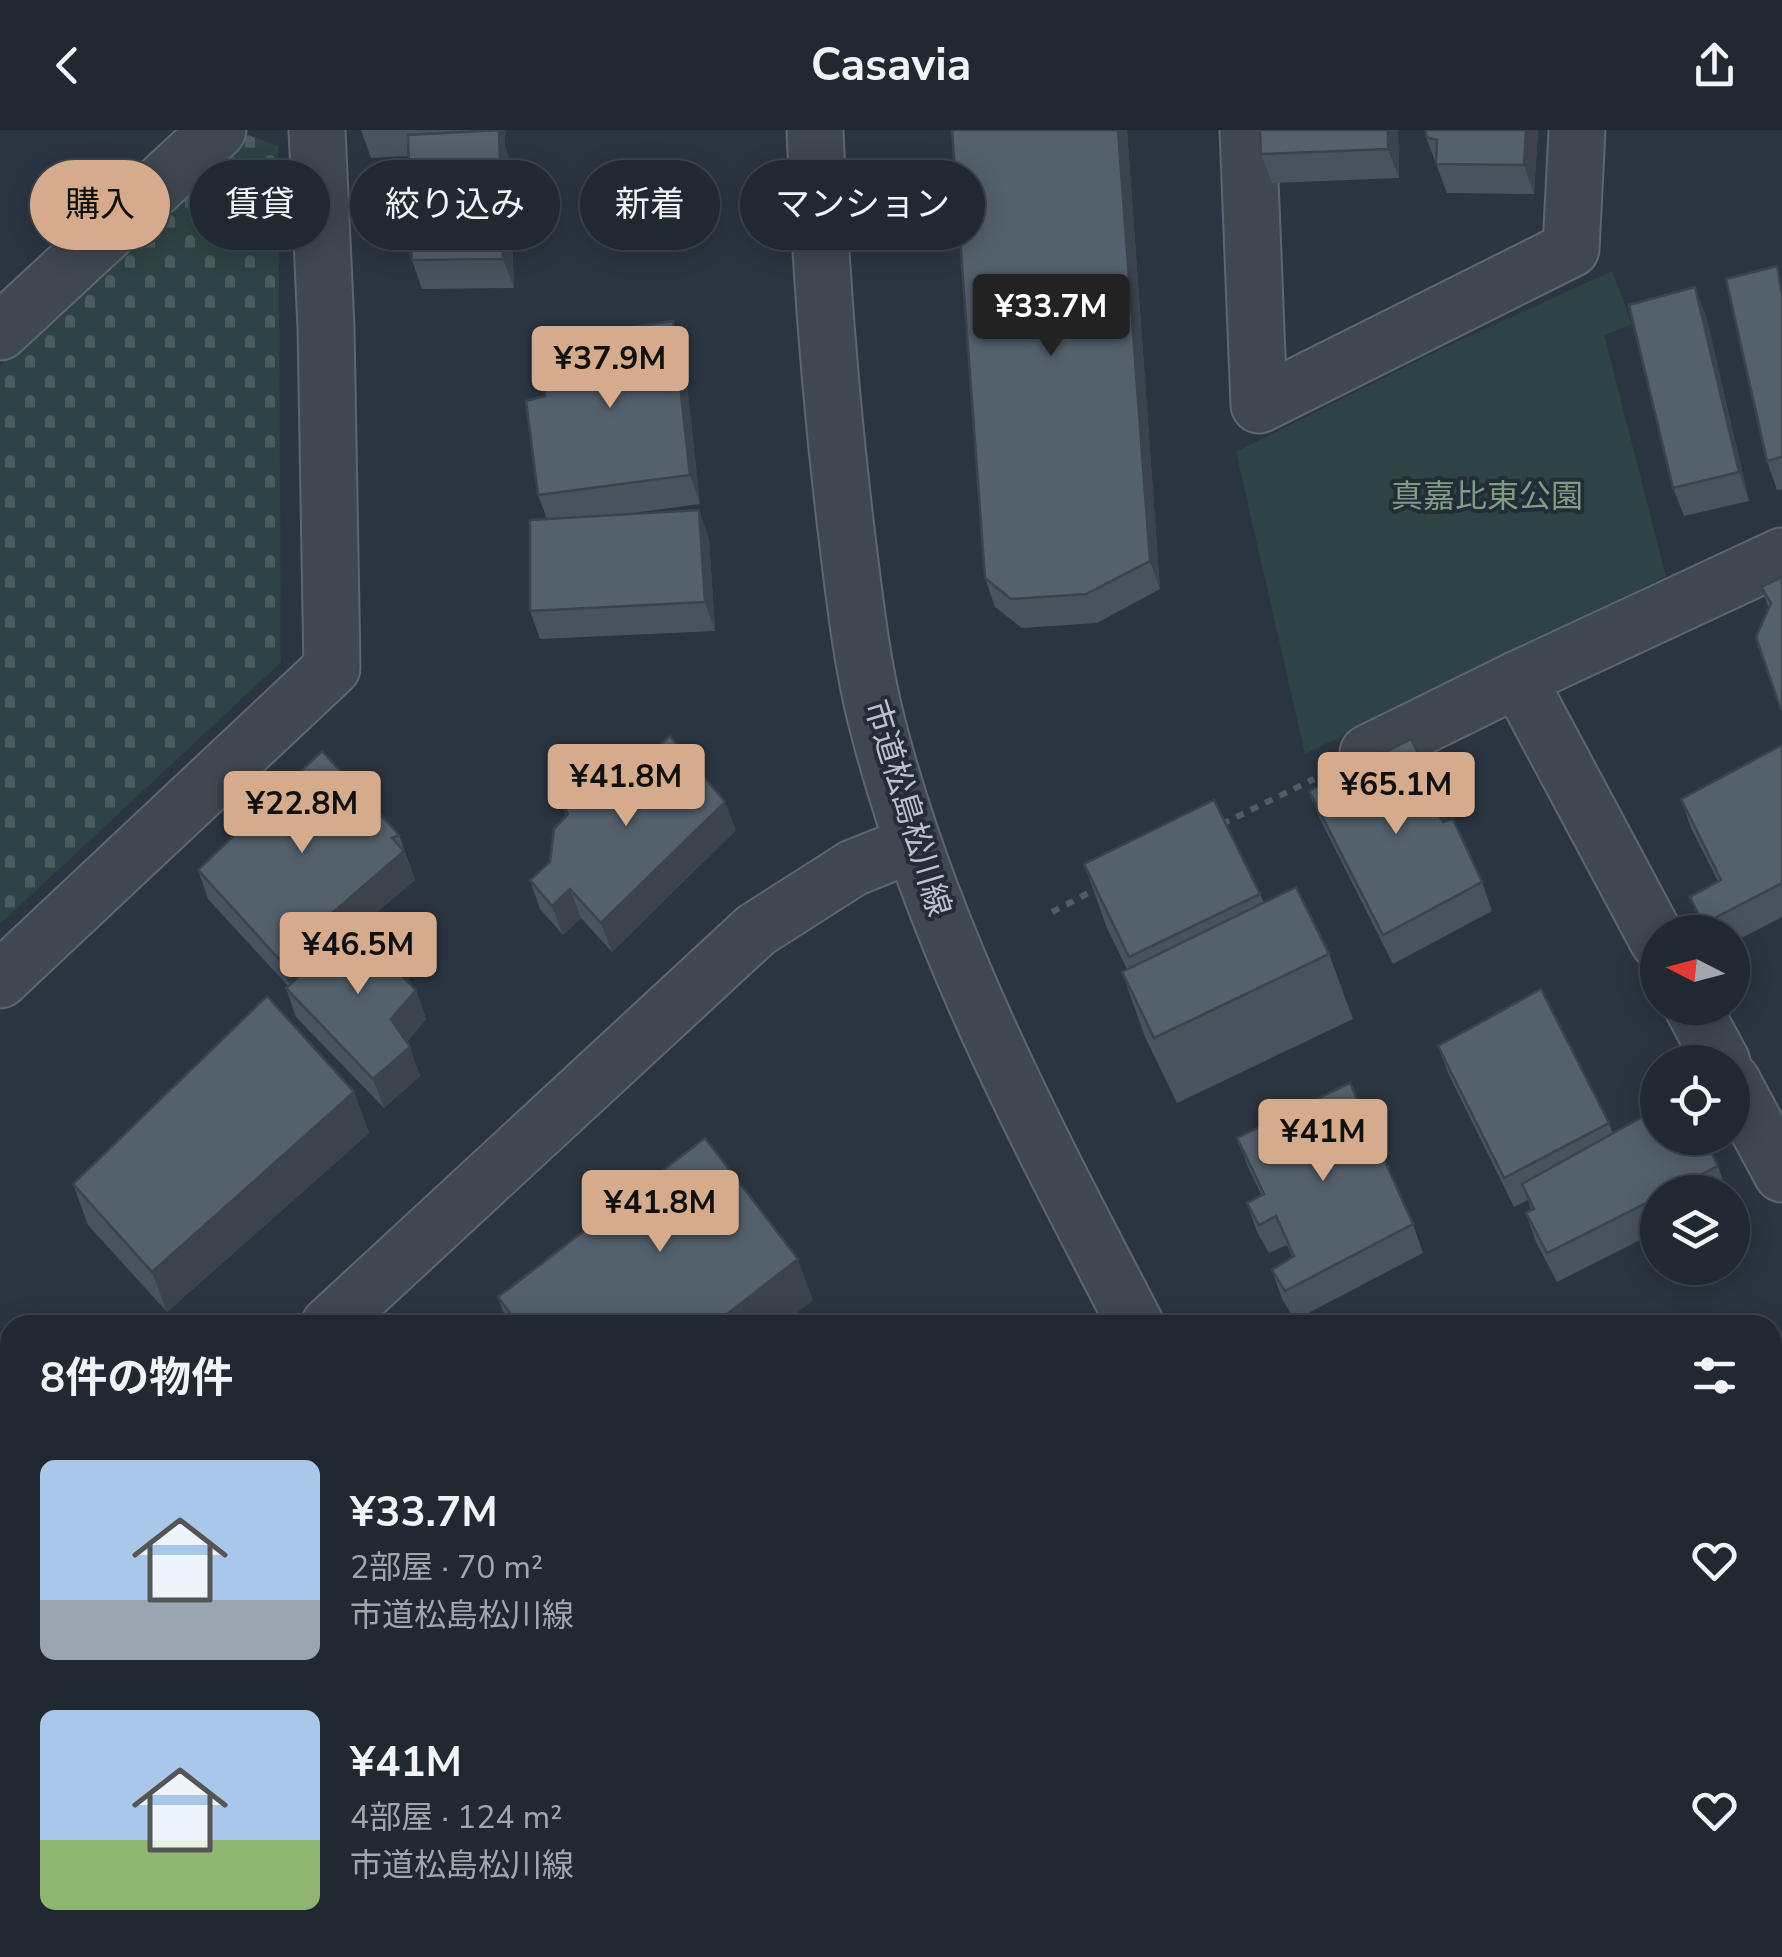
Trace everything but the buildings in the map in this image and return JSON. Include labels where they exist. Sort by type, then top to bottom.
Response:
[{"type":"street","points":[[0,332],[218,130]]},
{"type":"street","points":[[0,980],[332,668],[318,130]]},
{"type":"street","name":"市道松島松川線","points":[[815,130],[823,293],[852,572],[876,720],[913,844],[958,957],[1055,1169],[1131,1315]]},
{"type":"street","points":[[1248,130],[1259,404],[1571,249],[1577,130]]},
{"type":"street","points":[[1368,753],[1782,556]]},
{"type":"street","points":[[1518,679],[1644,915]]},
{"type":"street","points":[[340,1315],[756,930],[853,868],[913,844]]},
{"type":"street","points":[[1750,1115],[1782,1174]]},
{"type":"path","points":[[1218,826],[1368,753]]},
{"type":"path","points":[[1052,912],[1102,886]]},
{"type":"green space","points":[[245,134],[278,146],[278,160],[218,160]]},
{"type":"green space","points":[[190,186],[190,250],[279,250],[281,662],[0,924],[0,366],[122,250],[170,250],[170,205]]},
{"type":"green space","name":"真嘉比東公園","points":[[1612,271],[1632,324],[1604,335],[1666,576],[1305,754],[1236,452],[1437,351]]}]
